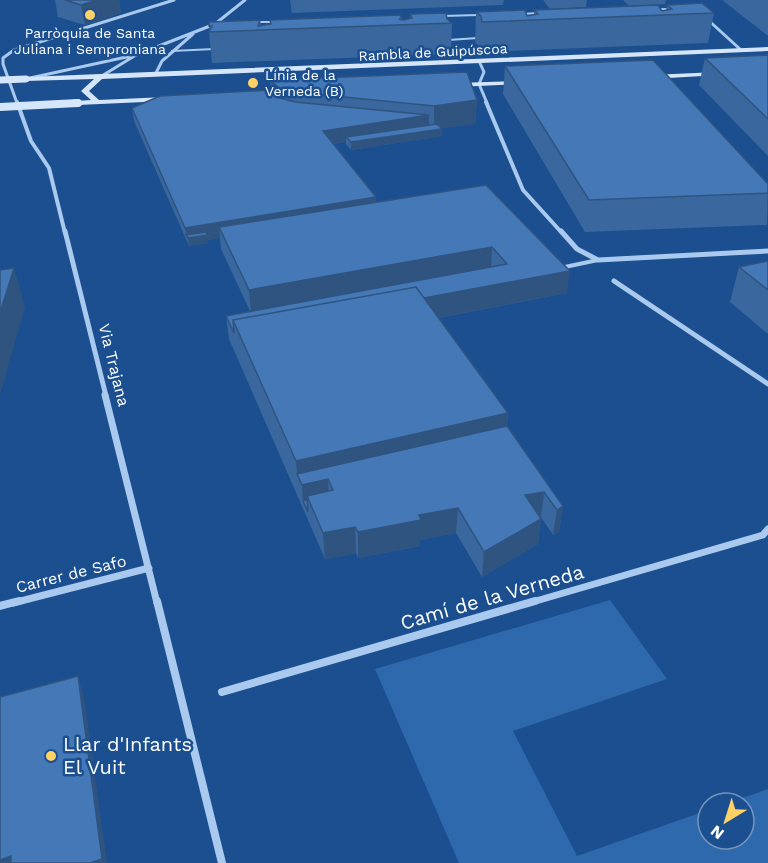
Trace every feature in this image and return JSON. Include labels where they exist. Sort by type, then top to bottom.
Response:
[{"type":"street","name":"Via Trajana","points":[[174,0],[14,50],[3,58],[3,64],[31,141],[49,168],[222,863]]},
{"type":"street","points":[[98,102],[85,91],[100,77],[136,55],[174,38],[193,34],[215,24],[245,0]]},
{"type":"street","points":[[687,0],[749,57]]},
{"type":"street","points":[[152,83],[172,51],[189,41],[193,34]]},
{"type":"street","name":"Rambla de Guipúscoa","points":[[0,80],[768,49]]},
{"type":"street","points":[[26,79],[136,55]]},
{"type":"street","points":[[479,61],[484,72],[479,84],[523,190],[577,249],[598,260],[768,250]]},
{"type":"street","points":[[639,78],[731,74]]},
{"type":"street","points":[[445,86],[525,82]]},
{"type":"street","points":[[0,107],[78,104],[148,96],[176,98]]},
{"type":"street","points":[[614,281],[768,384]]},
{"type":"street","name":"Camí de la Verneda","points":[[222,692],[763,535],[768,529]]},
{"type":"street","name":"Carrer de Safo","points":[[0,606],[149,568]]},
{"type":"lane","points":[[608,11],[695,8]]},
{"type":"lane","points":[[517,14],[539,13]]},
{"type":"lane","points":[[443,16],[485,15]]},
{"type":"lane","points":[[248,22],[283,21]]},
{"type":"lane","points":[[215,24],[226,23]]},
{"type":"lane","points":[[706,29],[718,29]]},
{"type":"lane","points":[[445,40],[481,38]]},
{"type":"lane","points":[[172,51],[214,49]]},
{"type":"lane","points":[[559,268],[598,260]]},
{"type":"shaded area","points":[[610,600],[667,679],[513,731],[577,856],[696,814],[696,851],[756,851],[756,793],[768,789],[768,863],[459,863],[375,669]]},
{"type":"building","points":[[65,0],[97,0],[81,5]]},
{"type":"building","points":[[702,3],[714,13],[482,22],[481,16],[476,12],[525,10],[527,16],[538,14],[534,10],[658,5],[662,11],[672,9],[667,5]]},
{"type":"building","points":[[446,13],[447,19],[452,23],[209,32],[212,26],[209,26],[209,22],[260,20],[258,26],[271,24],[270,20],[400,15],[402,19],[399,19],[403,20],[412,18],[410,14]]},
{"type":"building","points":[[768,55],[768,119],[705,58]]},
{"type":"building","points":[[653,60],[768,184],[768,193],[589,200],[505,66]]},
{"type":"building","points":[[467,72],[477,100],[434,106],[304,93],[279,88],[270,80]]},
{"type":"building","points":[[271,90],[280,98],[295,102],[429,115],[323,131],[376,197],[185,228],[132,108],[160,96]]},
{"type":"building","points":[[437,124],[442,129],[351,142],[346,137]]},
{"type":"building","points":[[486,185],[570,271],[424,298],[416,287],[233,320],[234,333],[226,316],[507,264],[492,247],[249,290],[219,227]]},
{"type":"building","points":[[206,232],[207,235],[188,238],[186,235]]},
{"type":"building","points":[[768,261],[768,290],[739,267]]},
{"type":"building","points":[[14,268],[0,313],[0,270]]},
{"type":"building","points":[[416,287],[508,413],[296,461],[233,320]]},
{"type":"building","points":[[507,426],[563,506],[557,510],[544,492],[525,495],[541,519],[484,552],[458,508],[419,515],[421,520],[358,532],[355,527],[323,533],[307,496],[333,490],[328,479],[302,485],[297,474]]},
{"type":"building","points":[[307,500],[308,512],[303,501]]},
{"type":"building","name":"Llar d'Infants El Vuit","points":[[78,676],[102,859],[90,863],[11,863],[11,856],[0,860],[0,697]]},
{"type":"place","name":"Parròquia de Santa Juliana i Semproniana","points":[[90,15]]},
{"type":"place","name":"Línia de la Verneda (B)","points":[[253,83]]},
{"type":"place","name":"Llar d'Infants El Vuit","points":[[51,756]]}]
